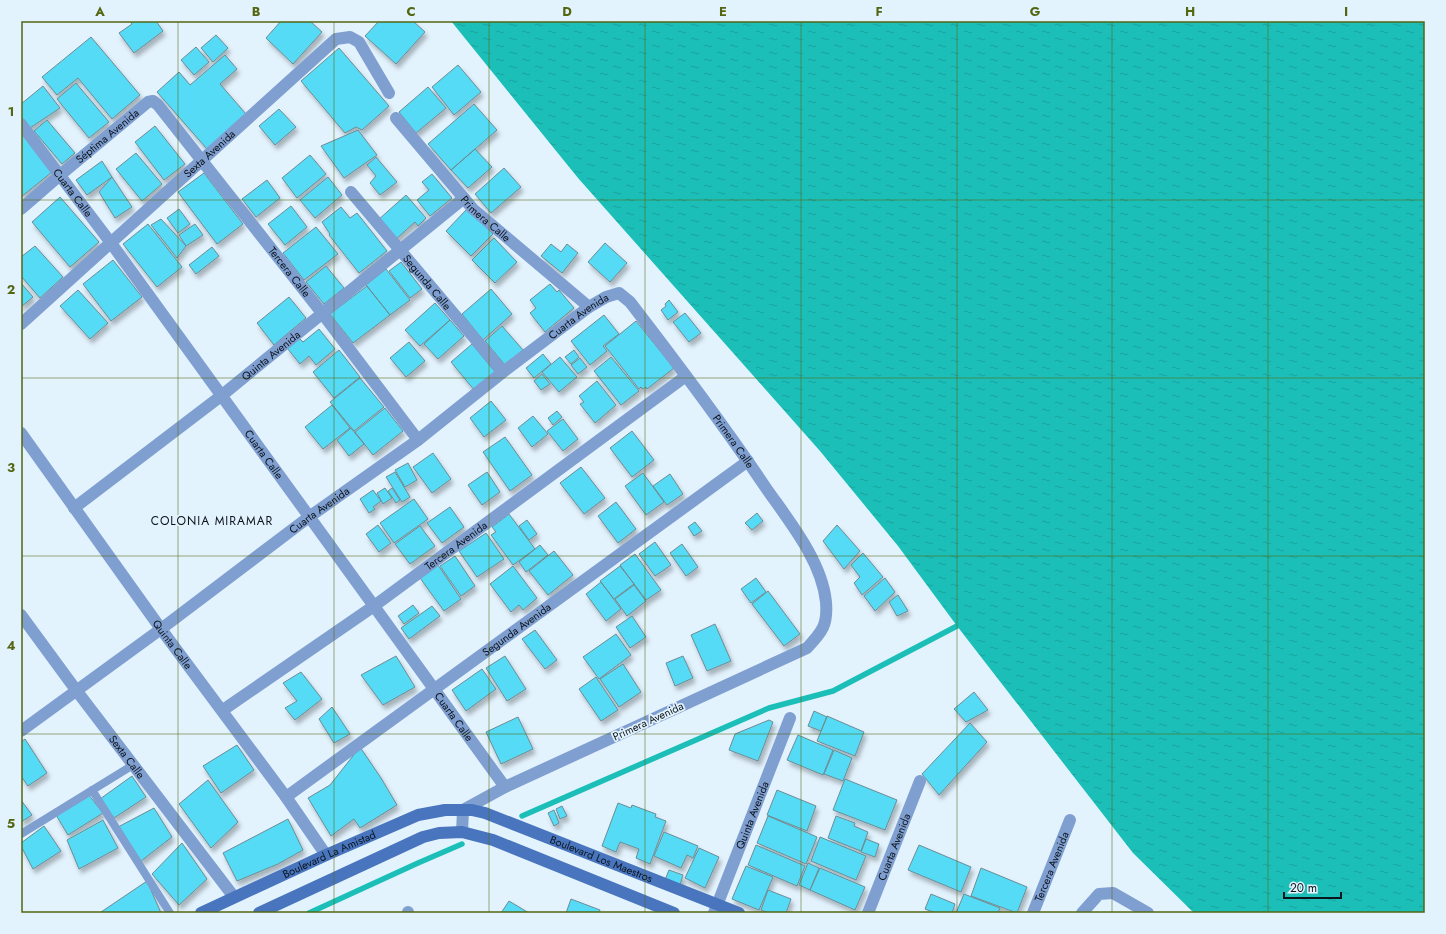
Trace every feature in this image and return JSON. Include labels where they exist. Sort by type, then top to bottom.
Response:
[{"type":"street","name":"Sexta Avenida","points":[[21,324],[336,39],[350,37],[359,42],[389,93]]},
{"type":"street","name":"Séptima Avenida","points":[[21,209],[148,102],[153,101],[158,106]]},
{"type":"street","name":"Tercera Calle","points":[[158,106],[322,313],[418,440]]},
{"type":"street","name":"Primera Calle","points":[[396,118],[473,209],[589,307]]},
{"type":"street","name":"Cuarta Calle","points":[[21,124],[111,243],[505,787]]},
{"type":"street","name":"Segunda Calle","points":[[350,192],[504,372]]},
{"type":"street","name":"Quinta Avenida","points":[[74,508],[221,396],[322,313],[401,251],[464,198]]},
{"type":"street","name":"Primera Calle","points":[[619,294],[630,302],[686,376],[748,461],[806,546],[814,561],[826,602]]},
{"type":"street","name":"Cuarta Avenida","points":[[21,731],[161,629],[309,517],[418,440],[589,307],[606,297],[619,294]]},
{"type":"street","name":"Tercera Avenida","points":[[223,710],[374,606],[686,376]]},
{"type":"street","name":"Quinta Calle","points":[[21,433],[161,629],[223,710],[286,797],[326,855]]},
{"type":"street","name":"Segunda Avenida","points":[[286,797],[748,461]]},
{"type":"street","name":"Primera Avenida","points":[[463,810],[505,787],[807,648],[820,634],[826,620],[826,602]]},
{"type":"street","name":"Sexta Calle","points":[[21,615],[76,690],[234,897]]},
{"type":"street","name":"Quinta Avenida","points":[[716,909],[790,718]]},
{"type":"street","name":"Cuarta Avenida","points":[[868,913],[920,781]]},
{"type":"street","name":"Boulevard La Amistad","points":[[201,913],[326,855],[418,815],[445,810],[463,810]]},
{"type":"street","name":"Boulevard Los Maestros","points":[[463,810],[485,813],[716,909],[739,913]]},
{"type":"street","points":[[462,832],[463,810]]},
{"type":"street","name":"Tercera Avenida","points":[[1033,913],[1070,820]]},
{"type":"street","name":"Boulevard Los Maestros","points":[[423,837],[439,833],[462,832],[493,840],[674,913]]},
{"type":"street","name":"Boulevard La Amistad","points":[[259,913],[423,837]]},
{"type":"street","points":[[1082,913],[1099,894],[1113,893],[1148,913]]},
{"type":"lane","points":[[21,834],[133,765]]},
{"type":"lane","points":[[92,790],[170,913]]},
{"type":"water","points":[[451,21],[1425,21],[1425,913],[1194,913],[1133,853],[957,626],[898,546],[820,451],[578,178]]},
{"type":"building","points":[[130,21],[156,21],[163,31],[134,53],[119,33],[132,24]]},
{"type":"building","points":[[281,21],[310,21],[322,32],[293,64],[266,38]]},
{"type":"building","points":[[379,21],[413,21],[425,32],[396,64],[365,36]]},
{"type":"building","points":[[216,35],[228,48],[213,62],[201,48]]},
{"type":"building","points":[[91,37],[140,95],[112,119],[78,78],[57,95],[42,77]]},
{"type":"building","points":[[196,47],[209,62],[194,75],[181,60]]},
{"type":"building","points":[[339,48],[389,106],[362,130],[356,127],[345,133],[301,81]]},
{"type":"building","points":[[225,55],[237,69],[220,84],[246,114],[207,149],[157,92],[179,72],[190,85]]},
{"type":"building","points":[[458,65],[481,92],[454,115],[432,87]]},
{"type":"building","points":[[76,83],[109,122],[89,138],[57,99]]},
{"type":"building","points":[[43,86],[60,108],[30,128],[21,118],[21,104]]},
{"type":"building","points":[[428,87],[446,108],[416,133],[399,112]]},
{"type":"building","points":[[474,104],[497,130],[451,170],[428,144]]},
{"type":"building","points":[[279,109],[296,127],[275,145],[259,126]]},
{"type":"building","points":[[47,120],[75,153],[62,164],[34,131]]},
{"type":"building","points":[[155,126],[185,164],[164,180],[135,142]]},
{"type":"building","points":[[358,130],[377,155],[344,178],[321,146]]},
{"type":"building","points":[[21,133],[52,172],[21,197]]},
{"type":"building","points":[[475,149],[492,167],[468,188],[451,170]]},
{"type":"building","points":[[136,153],[162,184],[142,201],[116,169]]},
{"type":"building","points":[[310,155],[326,174],[297,198],[282,178]]},
{"type":"building","points":[[376,157],[397,182],[380,195],[370,183],[376,176],[367,165]]},
{"type":"building","points":[[102,161],[112,177],[87,195],[76,180]]},
{"type":"building","points":[[504,168],[521,187],[491,213],[475,194]]},
{"type":"building","points":[[204,173],[243,224],[217,244],[178,192]]},
{"type":"building","points":[[432,174],[452,198],[430,216],[417,200],[429,190],[422,182]]},
{"type":"building","points":[[112,177],[132,207],[115,218],[99,192]]},
{"type":"building","points":[[328,177],[342,195],[315,218],[300,200]]},
{"type":"building","points":[[267,180],[280,198],[256,217],[242,199]]},
{"type":"building","points":[[406,195],[426,218],[418,226],[415,222],[395,240],[378,220]]},
{"type":"building","points":[[60,197],[99,242],[70,267],[32,222]]},
{"type":"building","points":[[291,206],[307,227],[285,245],[268,224]]},
{"type":"building","points":[[341,207],[350,218],[357,213],[387,251],[359,273],[329,235],[330,234],[322,222]]},
{"type":"building","points":[[179,209],[190,224],[178,233],[167,218]]},
{"type":"building","points":[[467,209],[493,234],[471,256],[446,231]]},
{"type":"building","points":[[161,219],[186,246],[177,258],[151,225]]},
{"type":"building","points":[[148,224],[182,267],[157,287],[123,244]]},
{"type":"building","points":[[195,224],[203,235],[186,246],[179,235]]},
{"type":"building","points":[[316,227],[338,254],[304,280],[283,253]]},
{"type":"building","points":[[494,238],[517,262],[495,283],[472,260]]},
{"type":"building","points":[[605,243],[627,263],[610,282],[588,262]]},
{"type":"building","points":[[551,244],[561,252],[567,244],[578,253],[562,273],[541,256]]},
{"type":"building","points":[[35,246],[63,277],[40,298],[21,276],[21,257]]},
{"type":"building","points":[[212,247],[219,256],[196,274],[189,265]]},
{"type":"building","points":[[113,260],[142,297],[111,321],[83,284]]},
{"type":"building","points":[[401,262],[422,289],[410,298],[389,271]]},
{"type":"building","points":[[326,266],[344,288],[324,304],[306,282]]},
{"type":"building","points":[[386,269],[410,300],[390,315],[366,285]]},
{"type":"building","points":[[21,283],[33,297],[21,307]]},
{"type":"building","points":[[550,284],[557,292],[559,290],[574,308],[545,332],[530,313],[536,308],[530,300]]},
{"type":"building","points":[[367,286],[390,315],[353,343],[330,314]]},
{"type":"building","points":[[491,289],[512,314],[483,340],[462,314]]},
{"type":"building","points":[[78,290],[108,323],[90,339],[60,306]]},
{"type":"building","points":[[289,297],[306,318],[274,345],[257,323]]},
{"type":"building","points":[[669,300],[678,312],[668,320],[661,310],[666,306],[665,304]]},
{"type":"building","points":[[435,303],[450,320],[420,346],[405,330]]},
{"type":"building","points":[[685,313],[701,333],[689,342],[673,322]]},
{"type":"building","points":[[604,315],[619,334],[603,346],[607,351],[590,365],[571,341]]},
{"type":"building","points":[[450,320],[464,336],[438,359],[424,344]]},
{"type":"building","points":[[636,321],[674,368],[647,389],[646,387],[643,389],[641,387],[639,389],[605,346]]},
{"type":"building","points":[[502,326],[523,350],[505,365],[485,341]]},
{"type":"building","points":[[319,329],[335,349],[316,365],[309,356],[300,364],[287,348],[299,338],[303,342]]},
{"type":"building","points":[[409,342],[425,361],[406,377],[390,358]]},
{"type":"building","points":[[472,344],[496,373],[475,391],[451,362]]},
{"type":"building","points":[[339,350],[360,377],[334,398],[313,372]]},
{"type":"building","points":[[574,350],[579,357],[571,364],[565,357]]},
{"type":"building","points":[[543,354],[551,364],[534,378],[526,368]]},
{"type":"building","points":[[560,357],[577,377],[559,392],[542,372]]},
{"type":"building","points":[[611,357],[639,391],[621,405],[594,371]]},
{"type":"building","points":[[580,358],[587,367],[578,374],[571,365]]},
{"type":"building","points":[[542,374],[550,384],[541,390],[534,381]]},
{"type":"building","points":[[360,378],[384,407],[354,431],[330,402]]},
{"type":"building","points":[[597,381],[616,405],[595,423],[580,404],[584,402],[579,396]]},
{"type":"building","points":[[491,401],[506,420],[484,437],[470,418]]},
{"type":"building","points":[[332,405],[350,428],[323,449],[305,427]]},
{"type":"building","points":[[385,408],[403,431],[373,455],[355,432]]},
{"type":"building","points":[[557,411],[562,417],[553,425],[548,418]]},
{"type":"building","points":[[533,416],[548,434],[532,447],[518,428]]},
{"type":"building","points":[[563,419],[578,439],[563,451],[547,431]]},
{"type":"building","points":[[351,428],[364,444],[349,456],[337,440]]},
{"type":"building","points":[[632,431],[654,460],[632,477],[610,448]]},
{"type":"building","points":[[505,437],[532,475],[510,491],[483,452]]},
{"type":"building","points":[[433,453],[451,479],[432,493],[413,467]]},
{"type":"building","points":[[408,463],[417,480],[405,487],[395,470]]},
{"type":"building","points":[[581,467],[605,498],[584,514],[560,483]]},
{"type":"building","points":[[395,472],[410,497],[402,502],[386,477]]},
{"type":"building","points":[[487,472],[500,492],[482,505],[468,485]]},
{"type":"building","points":[[643,473],[664,502],[646,515],[625,486]]},
{"type":"building","points":[[670,474],[683,494],[667,505],[653,486]]},
{"type":"building","points":[[385,488],[392,498],[383,504],[377,493]]},
{"type":"building","points":[[392,488],[400,500],[396,503],[388,491]]},
{"type":"building","points":[[373,490],[381,501],[373,507],[375,509],[369,513],[360,499]]},
{"type":"building","points":[[414,499],[428,519],[394,543],[380,523]]},
{"type":"building","points":[[616,502],[636,529],[618,543],[598,516]]},
{"type":"building","points":[[450,507],[464,527],[442,543],[427,523]]},
{"type":"building","points":[[757,513],[763,521],[752,530],[745,523]]},
{"type":"building","points":[[509,514],[535,549],[513,565],[491,535],[496,532],[492,527]]},
{"type":"building","points":[[527,520],[537,534],[529,540],[519,526]]},
{"type":"building","points":[[695,522],[702,531],[694,536],[688,527]]},
{"type":"building","points":[[378,525],[391,543],[379,552],[366,534]]},
{"type":"building","points":[[837,525],[860,551],[844,569],[823,541]]},
{"type":"building","points":[[420,526],[435,546],[410,564],[395,544]]},
{"type":"building","points":[[486,533],[504,559],[477,577],[459,551]]},
{"type":"building","points":[[655,542],[671,565],[655,576],[639,554]]},
{"type":"building","points":[[682,544],[698,567],[686,576],[670,553]]},
{"type":"building","points":[[540,545],[548,555],[526,572],[519,562]]},
{"type":"building","points":[[554,551],[573,575],[548,595],[529,571]]},
{"type":"building","points":[[863,553],[883,577],[862,595],[854,583],[860,577],[851,565]]},
{"type":"building","points":[[635,554],[661,590],[646,600],[620,565]]},
{"type":"building","points":[[455,556],[475,586],[461,596],[440,566]]},
{"type":"building","points":[[438,565],[461,599],[444,611],[420,578]]},
{"type":"building","points":[[513,566],[537,598],[523,610],[519,605],[511,612],[490,584]]},
{"type":"building","points":[[620,566],[634,584],[614,599],[600,581]]},
{"type":"building","points":[[756,578],[766,592],[751,603],[741,589]]},
{"type":"building","points":[[885,578],[895,592],[875,611],[864,596]]},
{"type":"building","points":[[601,582],[621,609],[606,621],[586,594]]},
{"type":"building","points":[[634,585],[646,601],[627,616],[615,599]]},
{"type":"building","points":[[768,591],[800,634],[784,646],[752,604]]},
{"type":"building","points":[[898,595],[908,611],[897,616],[889,602]]},
{"type":"building","points":[[413,605],[419,613],[404,624],[398,616]]},
{"type":"building","points":[[432,606],[440,616],[409,639],[401,628]]},
{"type":"building","points":[[632,616],[646,637],[630,648],[616,627]]},
{"type":"building","points":[[715,624],[731,661],[707,671],[691,635]]},
{"type":"building","points":[[535,630],[557,660],[545,669],[522,639]]},
{"type":"building","points":[[616,634],[631,655],[599,679],[583,657]]},
{"type":"building","points":[[396,656],[415,687],[383,705],[361,675]]},
{"type":"building","points":[[505,656],[526,689],[507,701],[486,668]]},
{"type":"building","points":[[683,656],[693,678],[675,686],[666,663]]},
{"type":"building","points":[[623,664],[641,692],[619,707],[600,679]]},
{"type":"building","points":[[482,669],[496,689],[466,711],[452,690]]},
{"type":"building","points":[[301,672],[322,699],[295,720],[285,708],[297,701],[283,683]]},
{"type":"building","points":[[596,677],[618,710],[601,721],[579,689]]},
{"type":"building","points":[[974,692],[988,710],[966,722],[954,709]]},
{"type":"building","points":[[332,707],[350,734],[334,743],[319,719]]},
{"type":"building","points":[[814,711],[827,717],[821,731],[808,726]]},
{"type":"building","points":[[827,716],[864,732],[855,756],[817,741]]},
{"type":"building","points":[[518,717],[533,749],[501,764],[486,732]]},
{"type":"building","points":[[769,720],[773,722],[758,761],[729,750],[735,734]]},
{"type":"building","points":[[970,723],[987,742],[939,795],[922,774]]},
{"type":"building","points":[[798,735],[833,750],[823,775],[787,760]]},
{"type":"building","points":[[25,739],[47,773],[28,786],[21,776],[21,742]]},
{"type":"building","points":[[237,745],[254,770],[221,793],[203,766]]},
{"type":"building","points":[[360,747],[397,805],[360,828],[354,819],[331,836],[308,798],[330,785]]},
{"type":"building","points":[[834,750],[852,758],[843,781],[824,774]]},
{"type":"building","points":[[132,776],[146,797],[114,818],[100,799]]},
{"type":"building","points":[[845,779],[897,800],[885,830],[833,810]]},
{"type":"building","points":[[208,780],[238,822],[211,848],[179,804]]},
{"type":"building","points":[[777,790],[816,806],[807,831],[767,815]]},
{"type":"building","points":[[88,794],[103,813],[68,835],[56,815]]},
{"type":"building","points":[[21,800],[32,815],[21,822]]},
{"type":"building","points":[[618,803],[631,808],[632,805],[656,814],[655,817],[666,821],[650,864],[636,858],[639,849],[620,842],[616,852],[602,846]]},
{"type":"building","points":[[562,806],[567,816],[560,819],[556,809]]},
{"type":"building","points":[[154,808],[172,837],[141,861],[118,827]]},
{"type":"building","points":[[554,810],[559,823],[554,826],[548,813]]},
{"type":"building","points":[[768,816],[817,837],[806,864],[757,843]]},
{"type":"building","points":[[836,816],[855,823],[854,826],[868,832],[861,851],[828,838]]},
{"type":"building","points":[[288,819],[303,850],[278,864],[237,881],[223,853]]},
{"type":"building","points":[[103,820],[118,848],[79,869],[67,840]]},
{"type":"building","points":[[44,826],[61,851],[33,869],[21,846],[21,843]]},
{"type":"building","points":[[664,832],[698,846],[693,858],[687,855],[681,868],[654,856]]},
{"type":"building","points":[[820,837],[866,856],[856,880],[811,861]]},
{"type":"building","points":[[866,839],[879,844],[875,857],[861,852]]},
{"type":"building","points":[[182,843],[207,879],[179,905],[152,874]]},
{"type":"building","points":[[756,845],[805,866],[797,886],[748,865]]},
{"type":"building","points":[[919,845],[971,867],[961,892],[908,870]]},
{"type":"building","points":[[699,848],[719,857],[705,888],[685,878]]},
{"type":"building","points":[[808,863],[819,868],[810,890],[799,885]]},
{"type":"building","points":[[746,866],[773,877],[759,910],[732,899]]},
{"type":"building","points":[[820,868],[865,887],[855,910],[810,890]]},
{"type":"building","points":[[981,868],[1027,887],[1017,913],[971,896]]},
{"type":"building","points":[[669,870],[683,875],[680,885],[665,880]]},
{"type":"building","points":[[147,881],[161,913],[101,913],[101,912]]},
{"type":"building","points":[[768,890],[791,899],[786,913],[769,913],[761,910]]},
{"type":"building","points":[[931,894],[955,904],[952,913],[936,913],[925,909]]},
{"type":"building","points":[[964,894],[1000,908],[998,913],[956,913]]},
{"type":"building","points":[[571,899],[600,910],[599,913],[566,913]]},
{"type":"building","points":[[509,901],[529,913],[501,913]]},
{"type":"waterway","points":[[522,816],[769,708],[833,691],[957,626]]},
{"type":"waterway","points":[[309,913],[462,844]]},
{"type":"district","name":"COLONIA MIRAMAR","points":[[212,521]]}]
